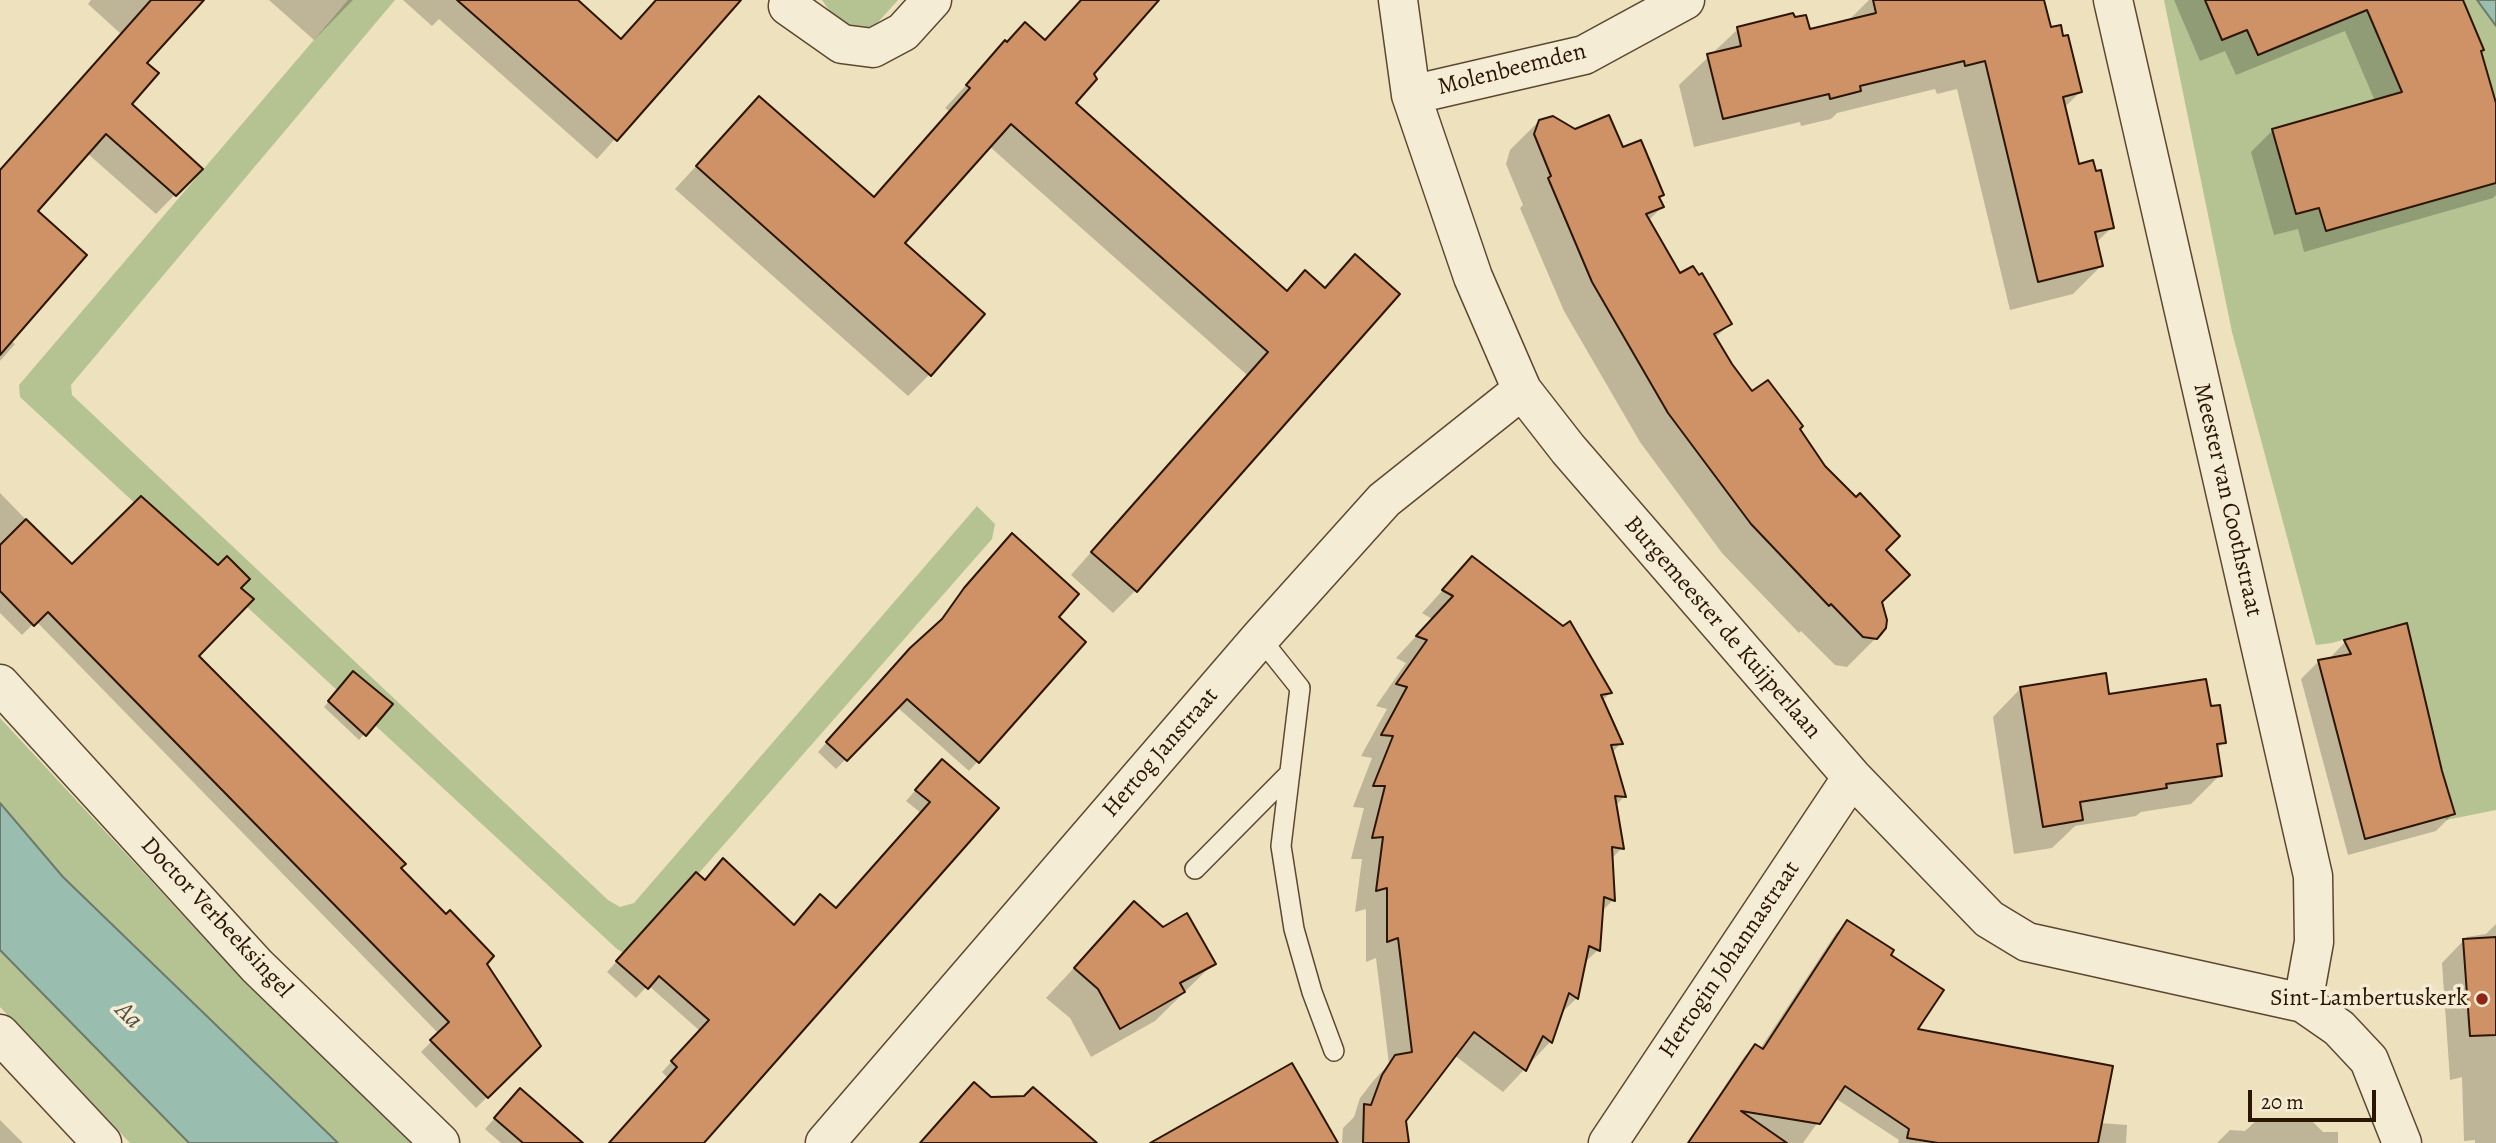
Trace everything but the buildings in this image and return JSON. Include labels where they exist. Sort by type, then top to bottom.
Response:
[{"type":"street","points":[[788,6],[842,44],[873,48],[903,32],[932,0]]},
{"type":"street","name":"Burgemeester de Kuijperlaan","points":[[1398,0],[1412,95],[1473,277],[1522,390],[1567,449],[1852,777],[1989,919],[2027,942],[2303,1003]]},
{"type":"street","name":"Molenbeemden","points":[[1412,95],[1584,55],[1685,0]]},
{"type":"street","name":"Meester van Coothstraat","points":[[2113,0],[2313,876],[2314,942],[2303,1003]]},
{"type":"street","name":"Hertog Janstraat","points":[[825,1143],[1260,638],[1384,499],[1522,390]]},
{"type":"street","name":"Doctor Verbeeksingel","points":[[0,684],[257,966],[440,1143]]},
{"type":"street","name":"Hertogin Johannastraat","points":[[1608,1143],[1852,777]]},
{"type":"street","points":[[2303,1003],[2339,1028],[2369,1060],[2402,1143]]},
{"type":"street","points":[[0,1034],[102,1143]]},
{"type":"lane","points":[[1260,638],[1300,688],[1281,846],[1292,918],[1312,992],[1334,1051]]},
{"type":"lane","points":[[1195,869],[1290,773]]},
{"type":"green space","points":[[348,0],[395,0],[71,385],[72,395],[608,900],[620,907],[634,903],[977,506],[995,524],[992,539],[627,955],[617,949],[20,397],[19,385]]},
{"type":"green space","points":[[822,0],[898,0],[870,31],[843,30]]},
{"type":"green space","points":[[2164,0],[2477,0],[2496,26],[2496,810],[2446,820],[2394,625],[2316,645],[2232,332]]},
{"type":"green space","points":[[0,718],[204,938],[414,1143],[338,1143],[63,877],[0,803]]},
{"type":"green space","points":[[0,950],[189,1143],[130,1143],[0,1007]]},
{"type":"water","points":[[2477,0],[2496,0],[2496,26]]},
{"type":"water","name":"Aa","points":[[0,803],[63,877],[338,1143],[189,1143],[0,950]]},
{"type":"place","name":"Sint-Lambertuskerk","points":[[2482,999]]}]
